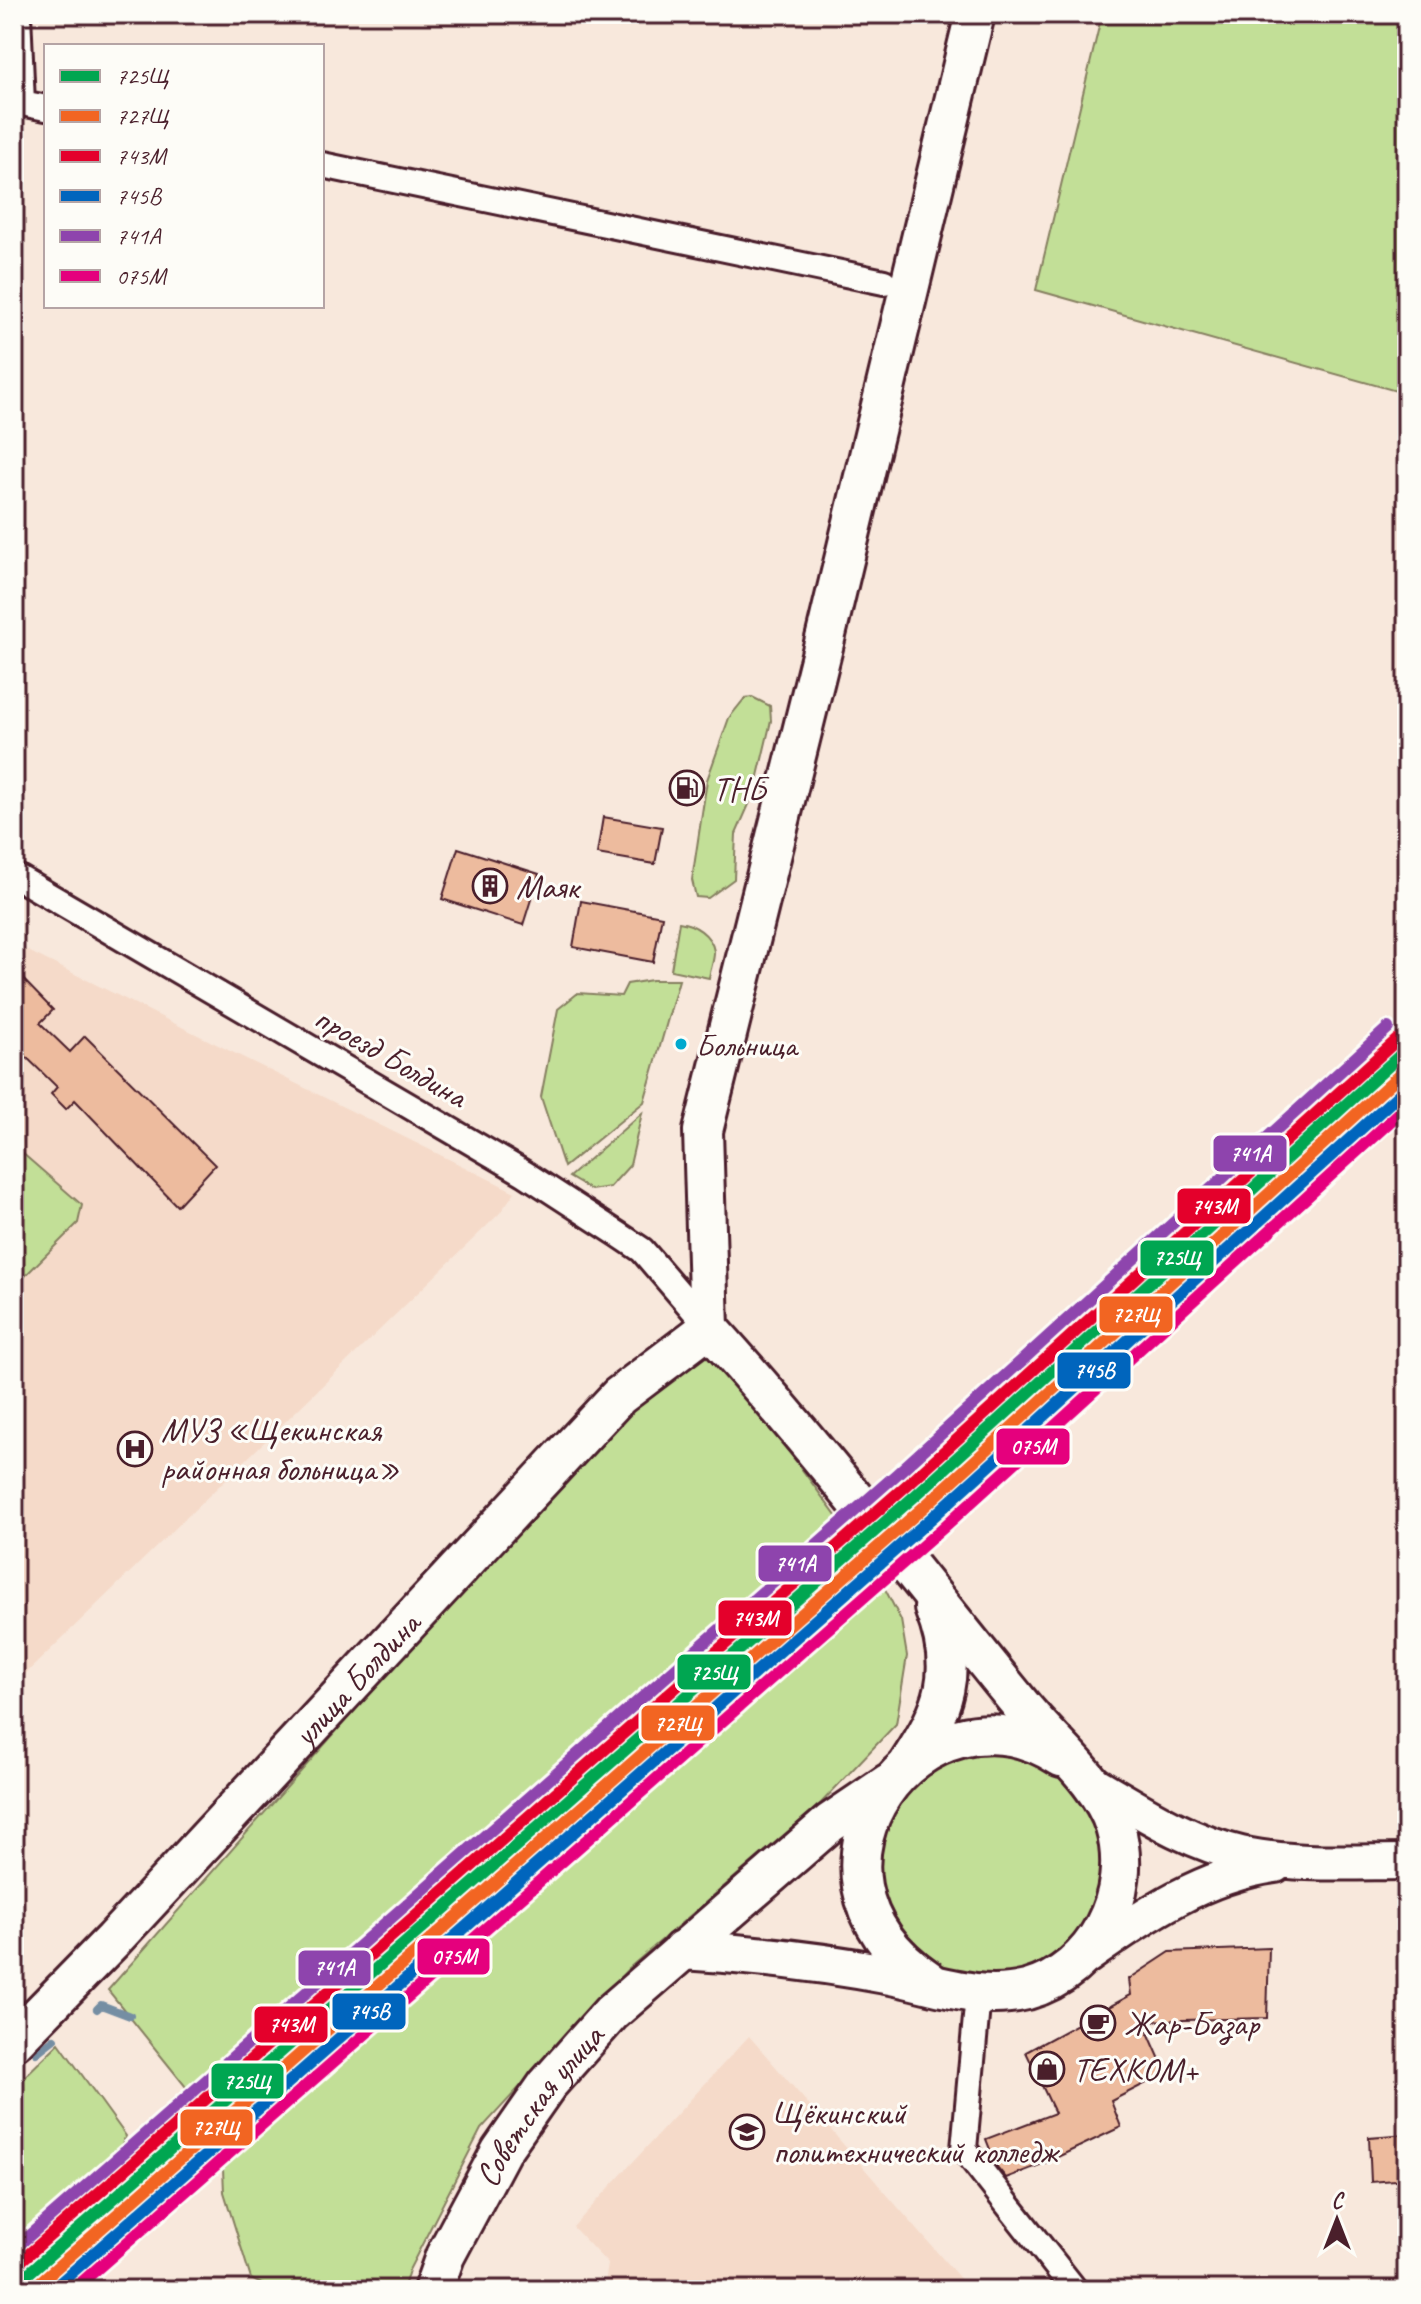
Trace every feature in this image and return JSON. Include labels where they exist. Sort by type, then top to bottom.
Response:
[{"type":"main road","points":[[682,1950],[752,1954],[891,1975],[966,1992],[1004,1994],[1029,1989],[1052,1979],[1073,1965],[1091,1947],[1105,1926],[1115,1902],[1120,1877],[1120,1852],[1115,1827],[1105,1803],[1023,1709],[769,1394],[709,1328],[703,1131],[975,14]]},
{"type":"main road","name":"улица Болдина","points":[[14,2041],[113,1940],[619,1396],[709,1328]]},
{"type":"main road","points":[[925,1587],[945,1634],[947,1665],[944,1700],[931,1729],[875,1805],[863,1840],[861,1878],[866,1903],[876,1927],[890,1948],[908,1966],[930,1980],[966,1992]]},
{"type":"main road","points":[[898,1774],[940,1746],[977,1736],[1002,1736],[1028,1741],[1051,1750],[1082,1773]]},
{"type":"main road","name":"Советская улица","points":[[433,2290],[445,2256],[501,2151],[547,2085],[611,2013],[830,1823],[898,1774]]},
{"type":"street","points":[[18,14],[22,103],[44,108]]},
{"type":"street","points":[[324,165],[884,282]]},
{"type":"street","name":"проезд Болдина","points":[[14,875],[524,1173],[618,1234],[642,1250],[709,1328]]},
{"type":"street","points":[[1082,1773],[1160,1822],[1240,1854],[1295,1862],[1407,1862]]},
{"type":"street","points":[[1073,1965],[1132,1923],[1209,1882],[1247,1869],[1295,1862]]},
{"type":"street","points":[[966,1992],[964,2149],[1075,2290]]},
{"type":"shaded area","name":"МУЗ «Щекинская районная больница»","points":[[14,944],[515,1192],[499,1214],[14,1685]]},
{"type":"shaded area","name":"Щёкинский политехнический колледж","points":[[749,2036],[970,2290],[604,2290],[608,2264],[573,2227]]},
{"type":"green space","points":[[1102,14],[1407,14],[1407,394],[1036,290]]},
{"type":"green space","points":[[752,697],[770,706],[771,721],[754,793],[736,834],[734,879],[708,898],[696,897],[692,880],[707,780],[729,718],[745,698]]},
{"type":"green space","points":[[679,922],[696,928],[706,935],[712,945],[714,954],[709,978],[671,970]]},
{"type":"green space","points":[[679,980],[644,1102],[564,1167],[541,1097],[558,1009],[578,993],[621,996],[627,984]]},
{"type":"green space","points":[[642,1113],[630,1165],[610,1187],[591,1190],[569,1177]]},
{"type":"green space","points":[[14,1146],[82,1205],[78,1223],[14,1287]]},
{"type":"green space","points":[[708,1341],[850,1535],[198,2102],[108,1990],[626,1403]]},
{"type":"green space","points":[[884,1587],[901,1620],[907,1656],[896,1724],[821,1803],[628,1969],[481,2129],[409,2270],[403,2290],[274,2290],[251,2279],[224,2192],[223,2169]]},
{"type":"green space","points":[[991,1753],[1034,1761],[1071,1785],[1095,1822],[1103,1865],[1095,1908],[1071,1945],[1034,1969],[991,1977],[948,1969],[911,1945],[887,1908],[879,1865],[887,1822],[911,1785],[948,1761]]},
{"type":"green space","points":[[59,2043],[126,2136],[115,2156],[120,2176],[14,2269],[14,2087]]},
{"type":"building","points":[[603,817],[662,827],[655,864],[597,854]]},
{"type":"building","name":"Маяк","points":[[458,848],[539,874],[523,925],[442,899]]},
{"type":"building","points":[[581,901],[662,916],[653,962],[573,947]]},
{"type":"building","points":[[14,970],[53,1010],[40,1023],[70,1052],[85,1036],[215,1165],[177,1206],[75,1100],[66,1109],[51,1094],[57,1087],[14,1045]]},
{"type":"building","points":[[1269,1948],[1267,2018],[1143,2021],[1166,2073],[1111,2101],[1121,2127],[1006,2178],[997,2167],[986,2139],[1055,2113],[1026,2052],[1131,1995],[1129,1979],[1170,1952]]},
{"type":"building","points":[[1407,2134],[1407,2179],[1371,2182],[1369,2137]]},
{"type":"waterway","points":[[97,2009],[101,2005],[130,2016]]},
{"type":"waterway","points":[[36,2053],[54,2039]]},
{"type":"transit line","name":"741А","points":[[14,2249],[897,1474],[1388,1028]]},
{"type":"transit line","name":"743М","points":[[14,2267],[907,1485],[1398,1039]]},
{"type":"transit line","name":"725Щ","points":[[14,2286],[916,1495],[1407,1049]]},
{"type":"transit line","name":"727Щ","points":[[31,2290],[925,1506],[1407,1068]]},
{"type":"transit line","name":"745В","points":[[52,2290],[934,1516],[1407,1087]]},
{"type":"transit line","name":"075М","points":[[73,2290],[944,1527],[1407,1106]]},
{"type":"place","name":"ТНБ","points":[[687,788]]},
{"type":"place","name":"Маяк","points":[[490,886]]},
{"type":"place","name":"Больница","points":[[681,1044]]},
{"type":"place","name":"МУЗ «Щекинская районная больница»","points":[[135,1449]]},
{"type":"place","name":"Жар-Базар","points":[[1098,2023]]},
{"type":"place","name":"ТЕХКОМ+","points":[[1047,2069]]},
{"type":"place","name":"Щёкинский политехнический колледж","points":[[747,2132]]}]
